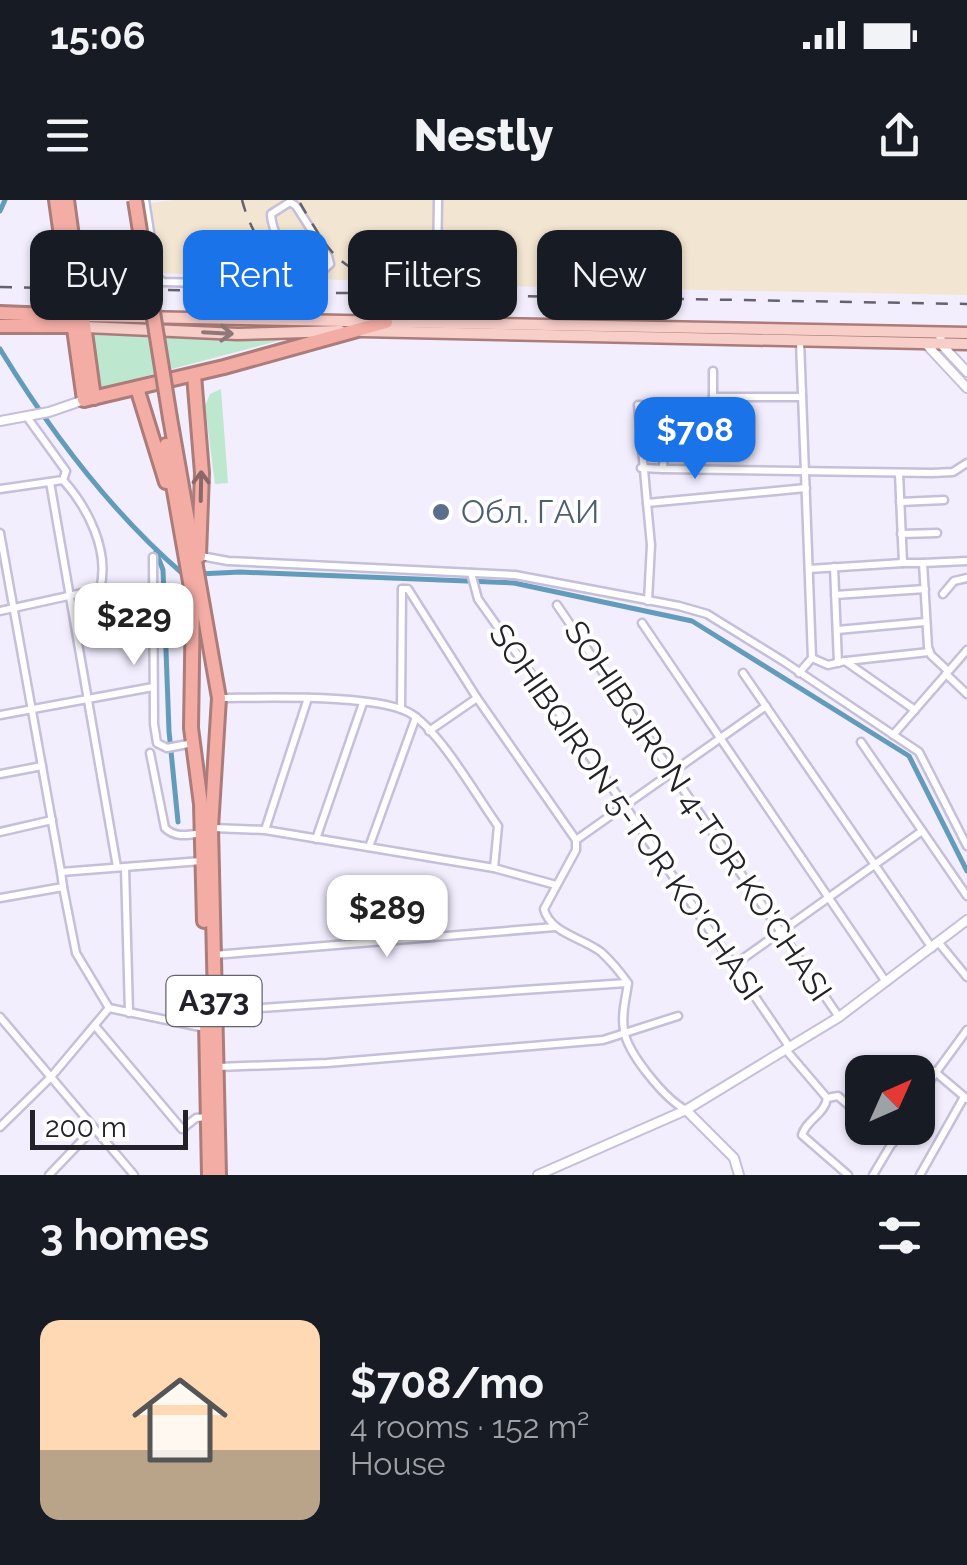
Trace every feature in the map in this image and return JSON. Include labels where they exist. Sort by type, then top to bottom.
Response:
[{"type":"highway","points":[[56,200],[89,399],[194,375],[386,322]]},
{"type":"highway","points":[[67,200],[78,321]]},
{"type":"highway","name":"A373","points":[[127,200],[218,698],[220,723],[203,861],[210,1175]]},
{"type":"highway","name":"A373","points":[[136,200],[176,512],[193,600],[188,744],[207,830],[218,1175]]},
{"type":"highway","points":[[1,322],[78,321]]},
{"type":"highway","points":[[194,375],[202,473],[199,584]]},
{"type":"highway","points":[[137,388],[176,512]]},
{"type":"highway","points":[[190,694],[202,705],[218,698]]},
{"type":"highway","points":[[191,722],[205,714],[220,723]]},
{"type":"main road","points":[[78,321],[386,322],[925,338]]},
{"type":"main road","points":[[78,321],[238,334],[360,331],[800,341],[940,338],[967,333]]},
{"type":"main road","points":[[940,338],[967,344]]},
{"type":"street","points":[[145,200],[157,277],[162,282],[183,283]]},
{"type":"street","points":[[437,230],[438,200]]},
{"type":"street","points":[[290,202],[330,264],[314,273],[296,266],[271,223],[271,214],[290,202]]},
{"type":"street","points":[[925,338],[967,388]]},
{"type":"street","points":[[940,338],[967,372]]},
{"type":"street","points":[[799,673],[812,658],[800,341]]},
{"type":"street","points":[[648,601],[651,545],[638,405],[713,408],[713,372]]},
{"type":"street","points":[[713,397],[802,397]]},
{"type":"street","points":[[0,421],[49,412],[89,399]]},
{"type":"street","points":[[663,469],[666,406]]},
{"type":"street","points":[[705,445],[707,408]]},
{"type":"street","points":[[0,611],[100,589],[102,584],[100,549],[89,515],[64,480],[66,471],[29,416]]},
{"type":"street","points":[[641,468],[899,473],[954,472],[967,463]]},
{"type":"street","points":[[899,473],[903,562]]},
{"type":"street","points":[[0,489],[64,480]]},
{"type":"street","points":[[50,482],[121,867],[129,1014]]},
{"type":"street","points":[[647,503],[806,488]]},
{"type":"street","points":[[900,502],[944,500]]},
{"type":"street","points":[[0,533],[76,953],[110,1008],[206,1028]]},
{"type":"street","points":[[901,534],[937,533]]},
{"type":"street","points":[[199,556],[514,575],[707,614],[919,752],[967,846]]},
{"type":"street","points":[[152,557],[152,687],[158,743],[167,748],[188,744]]},
{"type":"street","points":[[809,569],[967,561]]},
{"type":"street","points":[[923,562],[929,652],[967,694]]},
{"type":"street","points":[[834,567],[842,662],[915,710]]},
{"type":"street","name":"SOHIBQIRON 5-TOR KO'CHASI","points":[[471,574],[478,599],[625,806],[788,1048],[828,1098],[838,1096],[845,1102]]},
{"type":"street","points":[[942,594],[954,581],[966,582]]},
{"type":"street","points":[[401,709],[402,589],[408,589],[477,698],[576,840],[576,850],[544,909],[547,918],[601,953],[628,983],[625,1036],[655,1082],[734,1158],[739,1175]]},
{"type":"street","points":[[836,595],[924,589]]},
{"type":"street","name":"SOHIBQIRON 4-TOR KO'CHASI","points":[[557,605],[839,1017]]},
{"type":"street","points":[[837,630],[925,622]]},
{"type":"street","points":[[642,623],[886,982]]},
{"type":"street","points":[[893,735],[967,650]]},
{"type":"street","points":[[812,658],[828,666],[929,652]]},
{"type":"street","points":[[743,673],[936,946],[967,977]]},
{"type":"street","points":[[0,716],[152,687]]},
{"type":"street","points":[[218,698],[308,698],[363,703],[401,709],[416,717],[498,826],[494,868]]},
{"type":"street","points":[[265,830],[308,698]]},
{"type":"street","points":[[429,731],[477,698]]},
{"type":"street","points":[[316,838],[363,703]]},
{"type":"street","points":[[576,840],[766,706]]},
{"type":"street","points":[[369,848],[416,717]]},
{"type":"street","points":[[861,742],[967,896]]},
{"type":"street","points":[[150,754],[165,828],[170,833],[182,836],[207,830],[265,830],[494,868],[556,886]]},
{"type":"street","points":[[0,774],[42,766]]},
{"type":"street","points":[[0,832],[52,820]]},
{"type":"street","points":[[734,965],[922,831]]},
{"type":"street","points":[[61,872],[203,861]]},
{"type":"street","points":[[0,898],[63,887]]},
{"type":"street","points":[[538,1175],[686,1110],[839,1017],[967,920]]},
{"type":"street","points":[[213,955],[557,927]]},
{"type":"street","points":[[214,1011],[628,983]]},
{"type":"street","points":[[0,1127],[51,1077],[110,1008]]},
{"type":"street","points":[[216,1068],[574,1043],[625,1036],[678,1016]]},
{"type":"street","points":[[1,1021],[134,1175]]},
{"type":"street","points":[[96,1027],[182,1128],[196,1118],[208,1117]]},
{"type":"street","points":[[935,1070],[967,1030]]},
{"type":"street","points":[[920,1175],[966,1098],[935,1072]]},
{"type":"street","points":[[828,1098],[802,1136],[848,1175]]},
{"type":"street","points":[[49,1175],[94,1128]]},
{"type":"street","points":[[873,1175],[892,1145]]},
{"type":"shaded area","points":[[967,200],[967,295],[682,290],[682,230],[537,230],[537,287],[517,286],[517,230],[348,230],[348,280],[328,279],[328,230],[183,230],[183,274],[163,273],[163,230],[155,230],[151,203]]},
{"type":"green space","points":[[94,335],[293,337],[100,388]]},
{"type":"green space","points":[[221,389],[228,483],[215,484],[205,406],[210,394]]},
{"type":"waterway","points":[[0,211],[5,200]]},
{"type":"waterway","points":[[0,349],[39,410],[106,497],[156,550],[188,574]]},
{"type":"waterway","points":[[156,552],[163,570],[169,731],[178,822]]},
{"type":"waterway","points":[[199,574],[240,572],[514,583],[692,621],[909,756],[967,871]]},
{"type":"railway","points":[[242,200],[254,230]]},
{"type":"railway","points":[[300,203],[333,253],[348,265]]},
{"type":"railway","points":[[0,287],[967,304]]},
{"type":"place","name":"Обл. ГАИ","points":[[441,512]]}]
